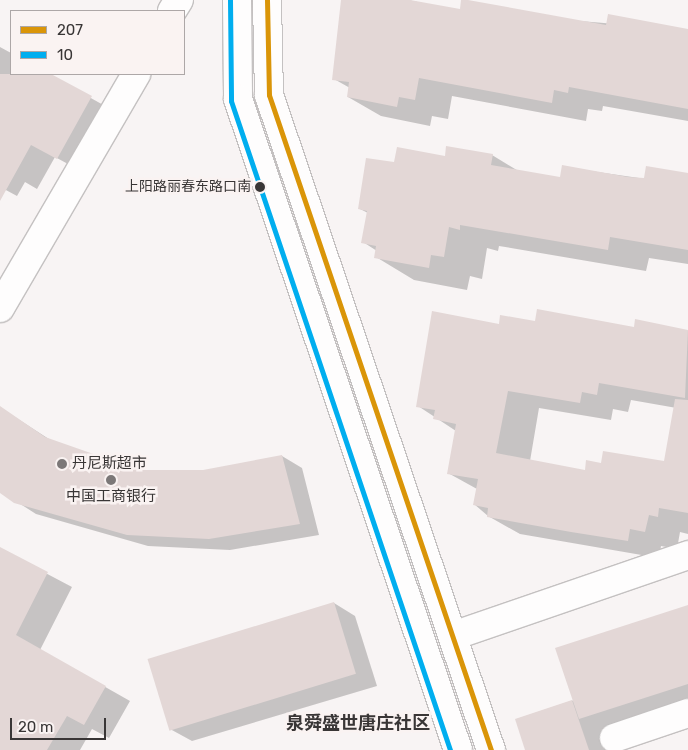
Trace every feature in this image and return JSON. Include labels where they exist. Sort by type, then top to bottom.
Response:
[{"type":"street","points":[[236,0],[238,99],[458,750]]},
{"type":"street","points":[[266,1],[269,95],[454,636],[491,750]]},
{"type":"street","points":[[0,308],[135,75]]},
{"type":"street","points":[[454,636],[688,555]]},
{"type":"street","points":[[614,738],[688,713]]},
{"type":"building","points":[[341,0],[410,0],[460,9],[461,0],[468,0],[606,25],[608,14],[688,29],[688,109],[569,87],[568,93],[554,90],[552,103],[419,78],[415,100],[399,97],[397,107],[347,97],[349,82],[332,80]]},
{"type":"building","points":[[0,74],[53,75],[92,96],[57,159],[31,145],[0,201]]},
{"type":"building","points":[[446,146],[493,154],[491,165],[560,177],[562,165],[628,177],[644,178],[646,166],[688,173],[688,250],[610,237],[608,250],[460,225],[460,230],[449,227],[444,257],[431,255],[429,268],[374,258],[376,246],[361,243],[367,211],[358,209],[366,158],[394,162],[397,147],[445,156]]},
{"type":"building","points":[[537,309],[634,327],[635,319],[688,330],[685,398],[599,383],[597,395],[582,392],[580,403],[508,391],[496,453],[585,470],[586,460],[601,463],[603,451],[664,461],[675,399],[688,400],[688,513],[659,508],[658,517],[649,515],[645,532],[630,529],[628,541],[571,532],[487,517],[488,508],[473,505],[478,479],[447,474],[456,424],[433,419],[435,410],[416,407],[432,311],[499,324],[500,315],[535,321]]},
{"type":"building","points":[[0,406],[45,437],[139,470],[203,470],[282,455],[300,524],[209,539],[127,535],[14,503],[0,493]]},
{"type":"building","points":[[0,547],[48,572],[16,635],[106,686],[84,725],[67,716],[47,750],[0,750]]},
{"type":"building","points":[[334,602],[356,674],[169,731],[148,659]]},
{"type":"building","points":[[688,605],[688,684],[579,719],[555,648]]},
{"type":"building","points":[[572,700],[589,750],[525,750],[515,719]]},
{"type":"transit line","name":"10","points":[[230,0],[231,101],[450,750]]},
{"type":"transit line","name":"207","points":[[267,0],[269,95],[491,750]]},
{"type":"place","name":"上阳路丽春东路口南","points":[[260,187]]},
{"type":"place","name":"丹尼斯超市","points":[[62,464]]},
{"type":"place","name":"中国工商银行","points":[[111,480]]},
{"type":"district","name":"泉舜盛世唐庄社区","points":[[358,723]]}]
